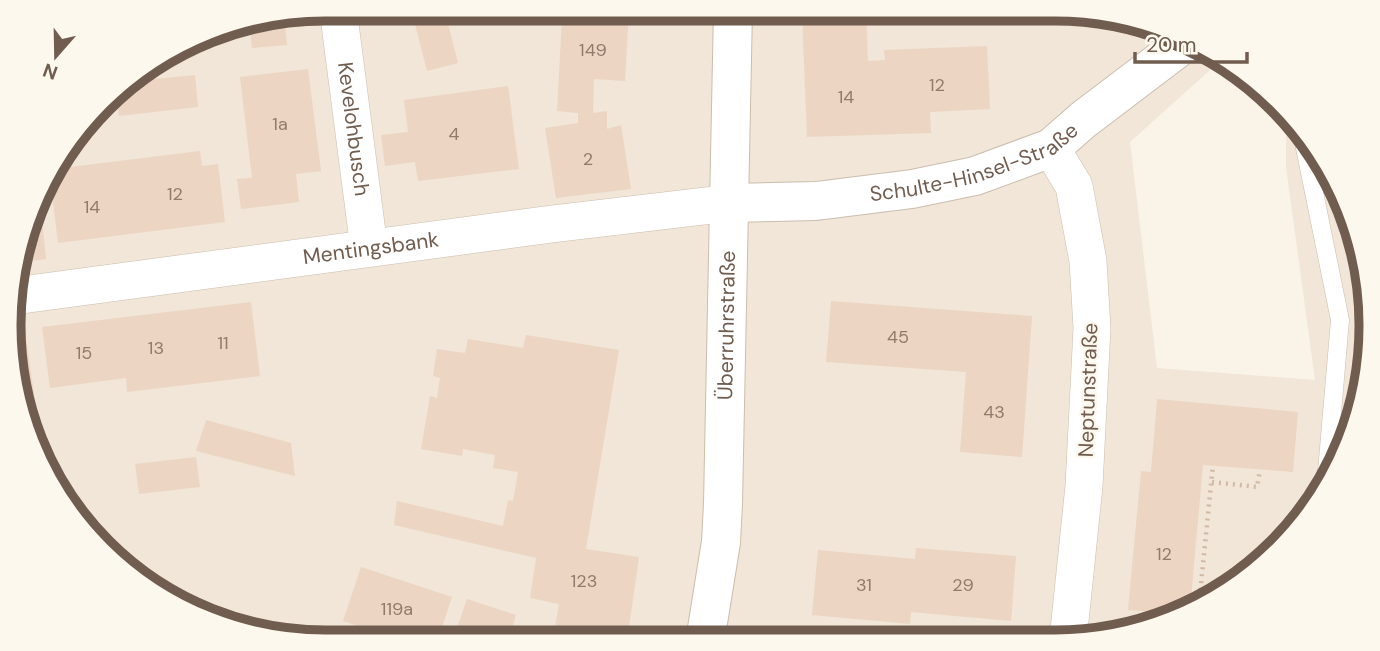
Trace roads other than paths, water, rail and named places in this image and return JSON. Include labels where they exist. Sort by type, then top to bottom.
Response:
[{"type":"main road","name":"Überruhrstraße","points":[[707,630],[721,542],[733,21]]},
{"type":"main road","name":"Schulte-Hinsel-Straße","points":[[730,203],[816,201],[912,189],[975,176],[1051,148],[1083,120],[1179,48]]},
{"type":"street","name":"Kevelohbusch","points":[[340,21],[369,248]]},
{"type":"street","name":"Neptunstraße","points":[[1051,148],[1074,186],[1088,261],[1092,328],[1084,486],[1069,629]]},
{"type":"street","name":"Mentingsbank","points":[[23,295],[730,203]]},
{"type":"lane","points":[[1306,154],[1340,320],[1328,460]]}]
